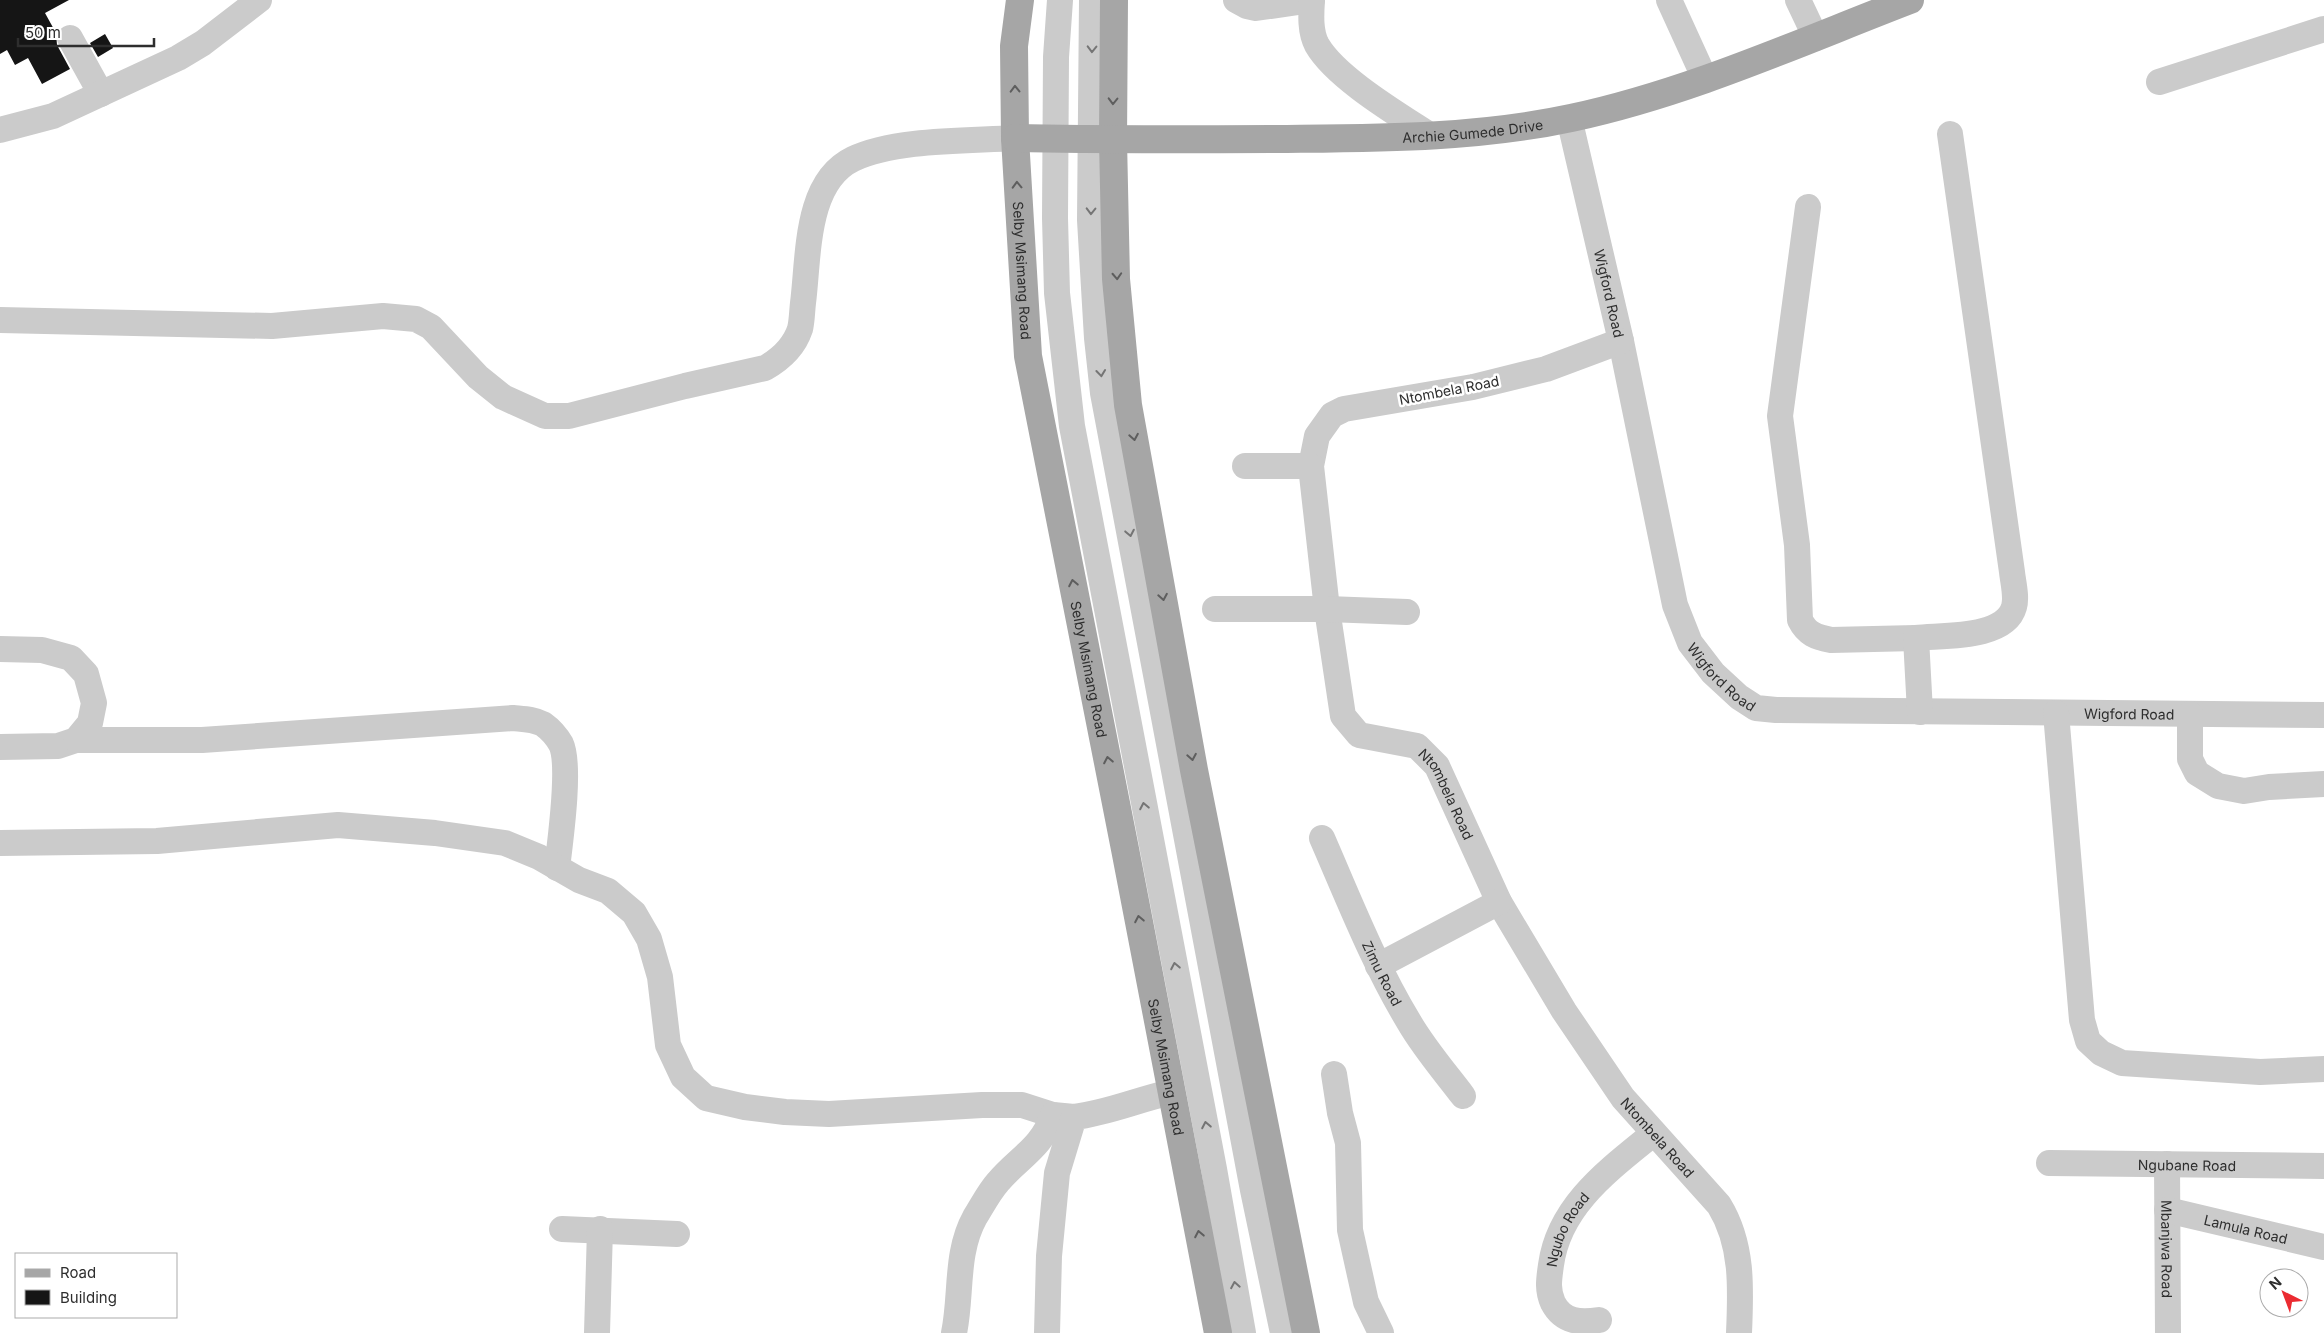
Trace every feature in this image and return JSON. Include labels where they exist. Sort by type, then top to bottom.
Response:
[{"type":"main road","name":"Selby Msimang Road","points":[[1020,0],[1014,46],[1015,138],[1028,356],[1218,1333]]},
{"type":"main road","points":[[1114,0],[1102,139],[1128,405],[1194,770],[1306,1333]]},
{"type":"main road","name":"Archie Gumede Drive","points":[[1015,138],[1389,138],[1431,136],[1569,118],[1632,103],[1705,79],[1816,38],[1894,3]]},
{"type":"street","points":[[0,130],[53,116],[178,58],[203,44],[259,0]]},
{"type":"street","points":[[1060,0],[1056,57],[1054,218],[1057,293],[1072,426],[1214,1169],[1243,1333]]},
{"type":"street","points":[[1092,0],[1102,139],[1090,220],[1097,338],[1103,393],[1173,755],[1253,1190],[1282,1333]]},
{"type":"street","points":[[1236,0],[1246,6],[1256,8],[1312,0],[1313,33],[1316,44],[1324,55],[1356,83],[1431,136]]},
{"type":"street","points":[[1669,0],[1705,79]]},
{"type":"street","points":[[1798,0],[1816,38]]},
{"type":"street","points":[[2159,82],[2324,29]]},
{"type":"street","points":[[70,38],[101,94]]},
{"type":"street","name":"Wigford Road","points":[[1569,118],[1621,341],[1675,605],[1690,644],[1713,673],[1739,697],[1756,708],[1776,710],[2324,715]]},
{"type":"street","points":[[1808,207],[1780,416],[1797,545],[1800,620],[1804,628],[1810,633],[1824,639],[1916,638],[1985,632],[2006,621],[2015,605],[1950,134]]},
{"type":"street","points":[[0,320],[272,326],[383,316],[416,320],[431,327],[478,377],[503,397],[545,416],[569,416],[685,386],[765,368],[777,361],[789,349],[800,330],[814,209],[828,179],[852,160],[870,152],[916,145],[1015,138]]},
{"type":"street","name":"Ntombela Road","points":[[1621,341],[1546,369],[1473,387],[1344,409],[1332,415],[1317,436],[1311,466],[1327,609],[1342,716],[1359,735],[1417,746],[1429,755],[1437,766],[1499,902],[1564,1011],[1623,1098],[1719,1204],[1729,1221],[1738,1260],[1741,1284],[1739,1333]]},
{"type":"street","points":[[1245,466],[1311,466]]},
{"type":"street","points":[[1215,609],[1327,609],[1407,612]]},
{"type":"street","points":[[1916,638],[1920,712]]},
{"type":"street","points":[[0,648],[42,650],[71,658],[86,674],[94,703],[90,723],[76,740]]},
{"type":"street","points":[[2056,713],[2082,1020],[2088,1040],[2101,1053],[2122,1064],[2260,1072],[2324,1069]]},
{"type":"street","points":[[2190,714],[2190,759],[2197,773],[2218,786],[2244,791],[2269,786],[2324,784]]},
{"type":"street","points":[[0,747],[58,746],[76,740],[202,740],[513,718],[530,719],[542,723],[551,730],[562,746],[565,784],[558,868]]},
{"type":"street","points":[[0,843],[158,841],[338,825],[434,833],[505,843],[533,854],[579,880],[608,891],[628,907],[644,926],[660,977],[668,1045],[683,1077],[706,1098],[745,1107],[785,1112],[829,1114],[998,1105],[1022,1106],[1064,1116],[1102,1112],[1139,1099],[1172,1092]]},
{"type":"street","name":"Zimu Road","points":[[1322,838],[1378,966],[1421,1041],[1463,1096]]},
{"type":"street","points":[[1378,966],[1499,902]]},
{"type":"street","points":[[1334,1074],[1340,1112],[1348,1143],[1350,1230],[1366,1302],[1380,1333]]},
{"type":"street","points":[[954,1333],[959,1274],[966,1236],[974,1218],[998,1182],[1064,1116]]},
{"type":"street","points":[[1047,1333],[1049,1256],[1064,1116]]},
{"type":"street","name":"Ngubo Road","points":[[1599,1320],[1581,1323],[1558,1312],[1548,1288],[1557,1238],[1568,1216],[1603,1174],[1654,1133]]},
{"type":"street","name":"Ngubane Road","points":[[2049,1163],[2324,1166]]},
{"type":"street","name":"Mbanjwa Road","points":[[2167,1164],[2168,1333]]},
{"type":"street","name":"Lamula Road","points":[[2167,1210],[2324,1247]]},
{"type":"street","points":[[562,1229],[600,1229],[677,1234]]},
{"type":"street","points":[[597,1333],[600,1229]]},
{"type":"building","points":[[0,0],[69,0],[45,13],[56,33],[57,45],[70,69],[42,84],[28,58],[15,65],[7,50],[0,54]]},
{"type":"building","points":[[105,34],[113,48],[98,57],[90,43]]}]
